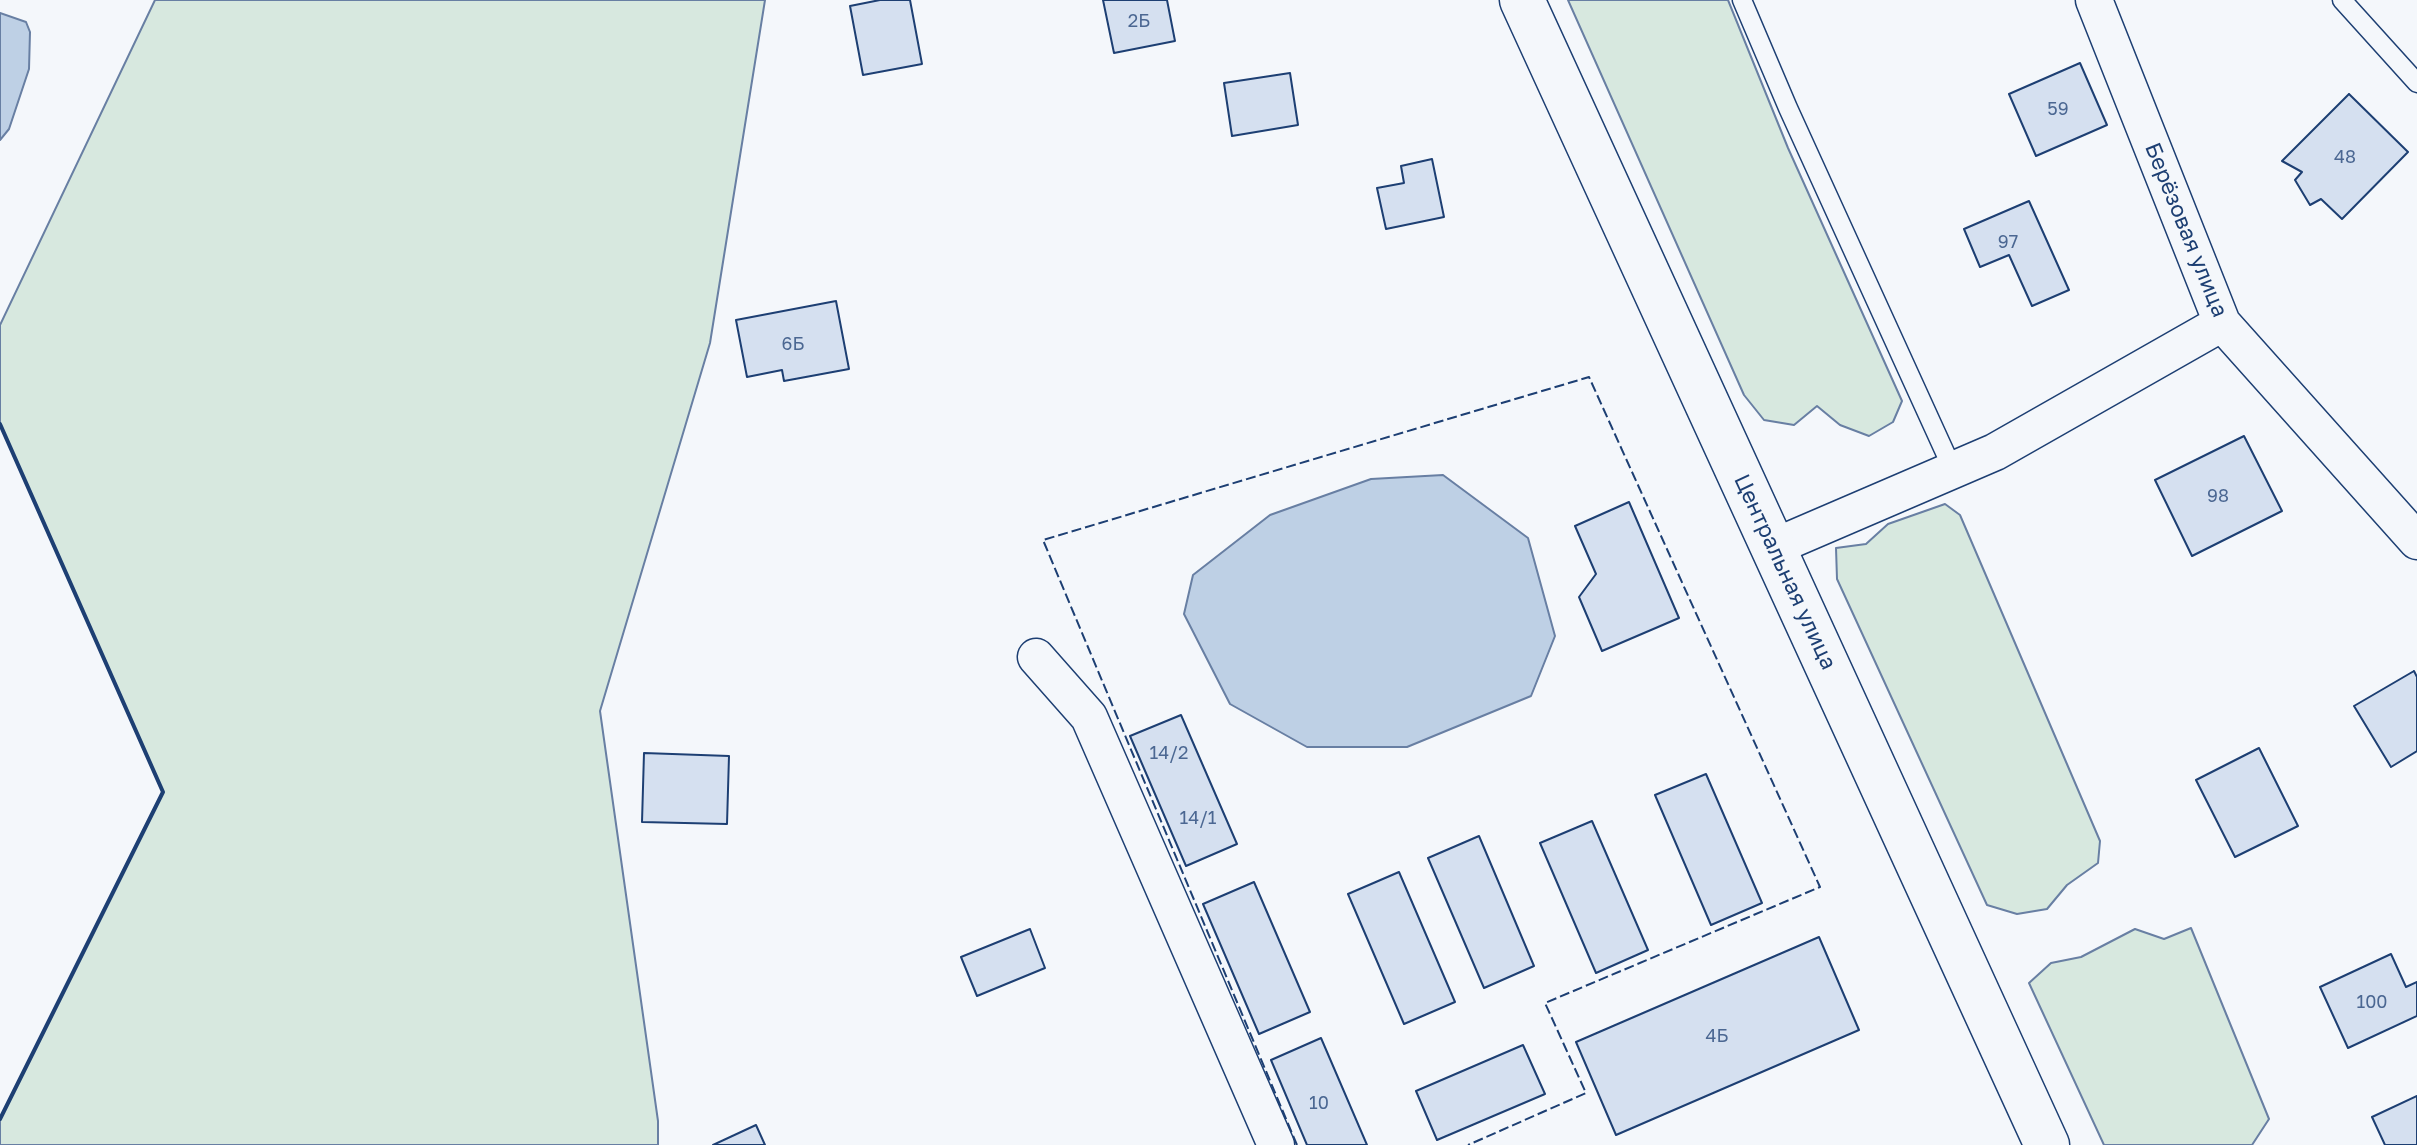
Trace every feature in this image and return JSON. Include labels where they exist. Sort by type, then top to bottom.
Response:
[{"type":"main road","name":"Центральная улица","points":[[1522,0],[2047,1145]]},
{"type":"street","name":"Берёзовая улица","points":[[2094,0],[2222,323],[2417,541]]},
{"type":"street","points":[[1774,547],[1995,452],[2222,323]]},
{"type":"street","points":[[1036,657],[1089,717],[1276,1145]]},
{"type":"lane","points":[[1742,0],[1953,470]]},
{"type":"lane","points":[[2342,0],[2417,83]]},
{"type":"shaded area","points":[[155,0],[765,0],[710,343],[600,711],[658,1121],[658,1145],[0,1145],[0,1119],[163,792],[0,424],[0,325]]},
{"type":"shaded area","points":[[1568,0],[1728,0],[1788,148],[1902,401],[1893,422],[1869,436],[1840,425],[1817,406],[1794,425],[1764,420],[1744,395]]},
{"type":"shaded area","points":[[1945,504],[1960,515],[2100,841],[2098,863],[2067,885],[2047,909],[2017,914],[1987,905],[1837,579],[1836,548],[1866,544],[1888,524]]},
{"type":"shaded area","points":[[2191,928],[2269,1119],[2252,1145],[2104,1145],[2029,983],[2051,963],[2081,957],[2135,929],[2164,939]]},
{"type":"water","points":[[0,13],[26,22],[30,32],[29,69],[9,129],[0,140]]},
{"type":"water","points":[[1443,475],[1528,538],[1555,636],[1531,696],[1407,747],[1307,747],[1230,704],[1184,614],[1193,575],[1270,515],[1371,479]]},
{"type":"building","points":[[880,0],[910,0],[922,64],[863,75],[850,6]]},
{"type":"building","points":[[1103,0],[1167,0],[1175,41],[1114,53]]},
{"type":"building","points":[[2080,63],[2107,125],[2036,156],[2009,94]]},
{"type":"building","points":[[1290,73],[1298,125],[1232,136],[1224,83]]},
{"type":"building","points":[[2349,94],[2408,152],[2342,219],[2321,199],[2310,205],[2295,180],[2302,172],[2282,161]]},
{"type":"building","points":[[1432,159],[1444,217],[1386,229],[1377,188],[1404,183],[1401,166]]},
{"type":"building","points":[[2029,201],[2069,290],[2032,306],[2009,255],[1980,267],[1964,229]]},
{"type":"building","points":[[836,301],[849,369],[784,381],[782,370],[747,377],[736,320]]},
{"type":"building","points":[[2244,436],[2282,511],[2192,556],[2155,480]]},
{"type":"building","points":[[1629,502],[1679,618],[1602,651],[1579,597],[1596,574],[1575,526]]},
{"type":"building","points":[[2414,671],[2417,677],[2417,751],[2391,767],[2354,706]]},
{"type":"building","points":[[1181,715],[1237,844],[1186,866],[1130,736]]},
{"type":"building","points":[[2259,748],[2298,826],[2235,857],[2196,780]]},
{"type":"building","points":[[644,753],[729,756],[727,824],[642,822]]},
{"type":"building","points":[[1706,774],[1762,903],[1711,925],[1655,795]]},
{"type":"building","points":[[1592,821],[1648,950],[1596,973],[1540,843]]},
{"type":"building","points":[[1479,836],[1534,966],[1484,988],[1428,858]]},
{"type":"building","points":[[1399,872],[1455,1002],[1404,1024],[1348,894]]},
{"type":"building","points":[[1254,882],[1310,1012],[1259,1034],[1203,904]]},
{"type":"building","points":[[1030,929],[1045,968],[977,996],[961,957]]},
{"type":"building","points":[[1819,937],[1859,1030],[1616,1135],[1576,1042]]},
{"type":"building","points":[[2391,954],[2406,987],[2417,982],[2417,1016],[2348,1048],[2320,987]]},
{"type":"building","points":[[1321,1038],[1367,1145],[1307,1145],[1271,1060]]},
{"type":"building","points":[[1523,1045],[1545,1094],[1437,1140],[1416,1091]]},
{"type":"building","points":[[2417,1096],[2417,1145],[2385,1145],[2372,1117]]},
{"type":"building","points":[[756,1125],[765,1145],[713,1145]]},
{"type":"fence","points":[[1297,1145],[1043,540],[1589,377],[1820,887],[1545,1003],[1586,1093],[1468,1145]]},
{"type":"wall","points":[[0,424],[163,792],[0,1119]]}]
